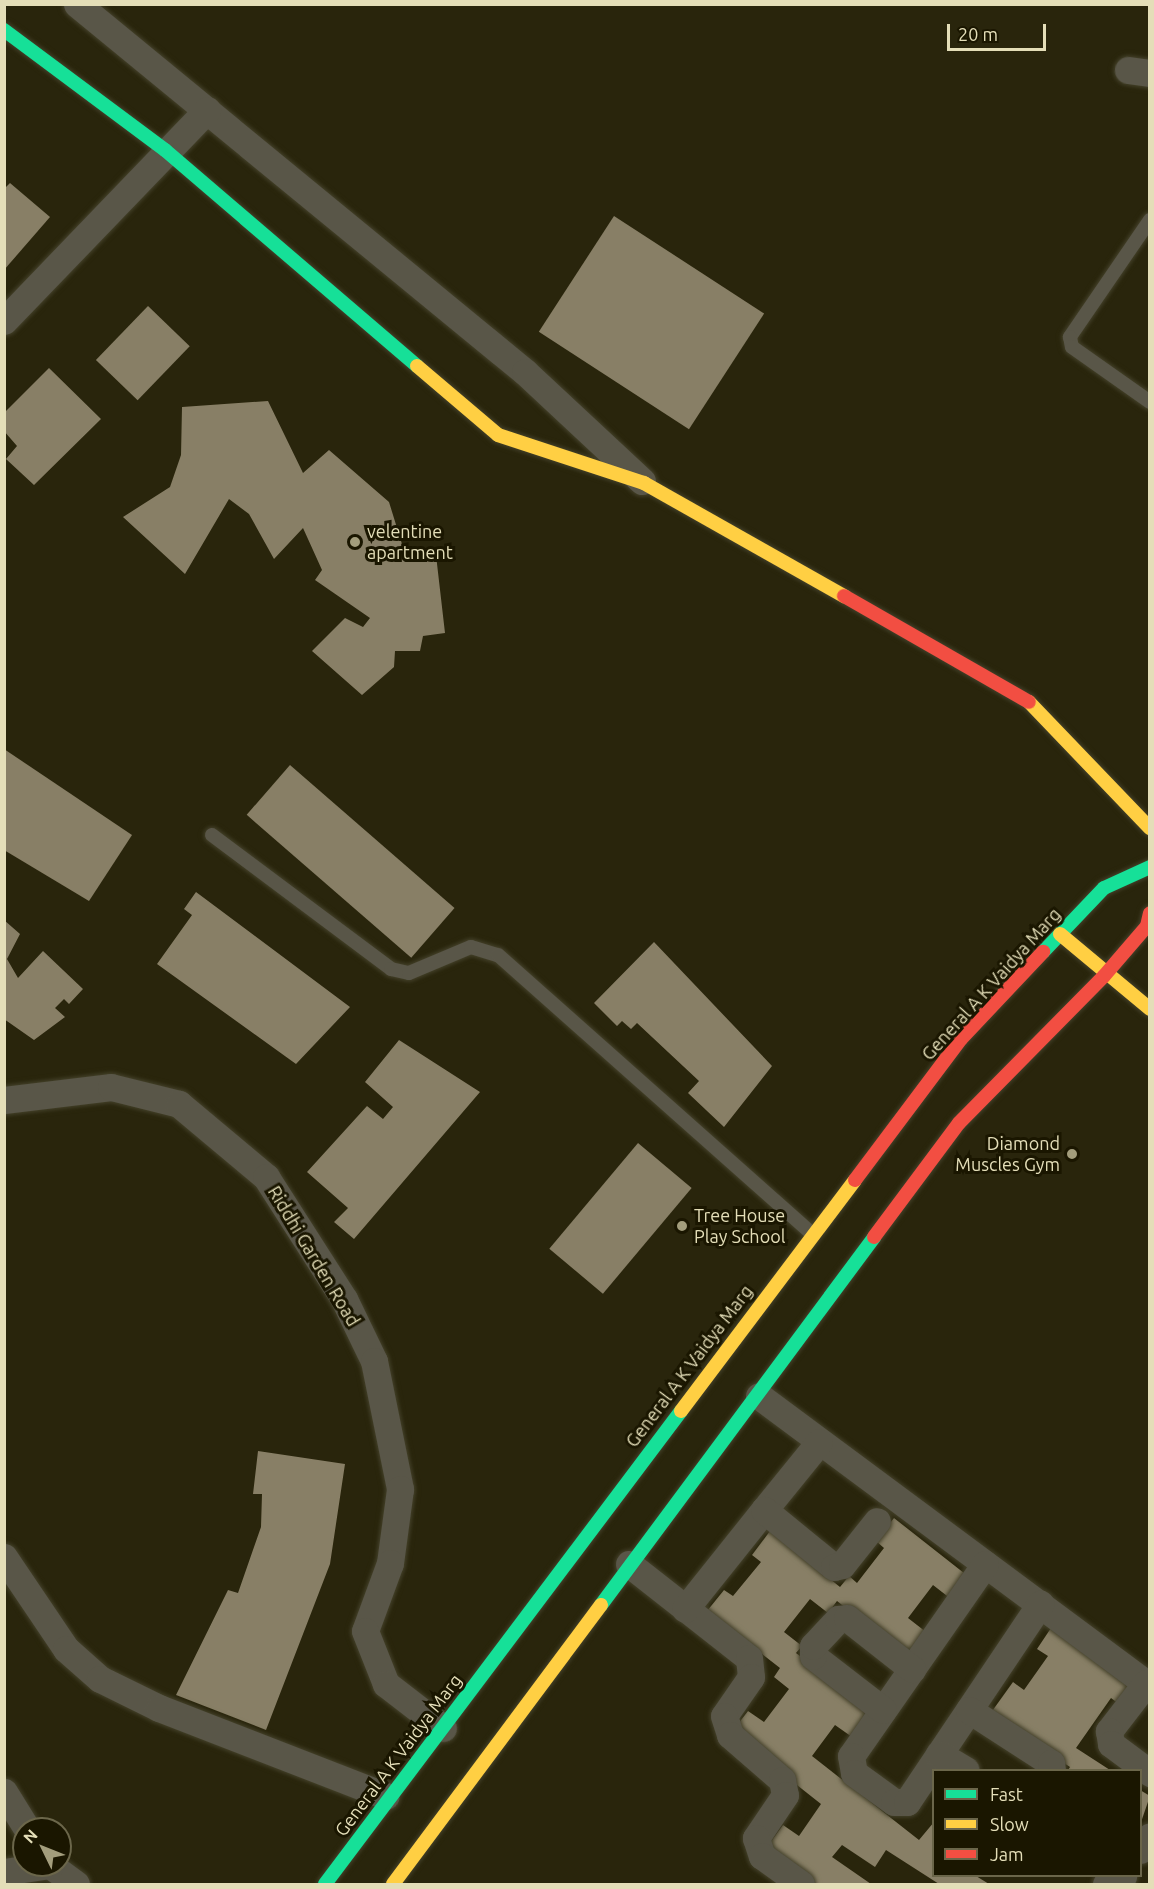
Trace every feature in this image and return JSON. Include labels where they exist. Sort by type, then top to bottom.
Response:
[{"type":"main road","points":[[4,30],[165,150],[498,435],[644,483],[1026,698],[1149,828]]},
{"type":"main road","points":[[393,1884],[629,1564],[759,1396],[959,1123],[1104,976],[1148,922],[1104,888],[1149,867]]},
{"type":"main road","name":"General A K Vaidya Marg","points":[[325,1884],[386,1796],[443,1728],[811,1233],[960,1039],[1104,888]]},
{"type":"main road","points":[[1060,934],[1104,976],[1149,1009]]},
{"type":"street","points":[[77,4],[525,372],[644,483]]},
{"type":"street","points":[[4,321],[165,150],[207,111]]},
{"type":"street","name":"Riddhi Garden Road","points":[[4,1100],[111,1087],[179,1104],[266,1177],[344,1299],[374,1361],[400,1489],[390,1563],[365,1631],[386,1684],[443,1728]]},
{"type":"street","points":[[759,1396],[1148,1684],[1109,1731],[1111,1744],[1149,1773]]},
{"type":"street","points":[[685,1609],[819,1442]]},
{"type":"street","points":[[764,1510],[834,1567],[842,1565],[877,1521]]},
{"type":"street","points":[[4,1557],[66,1648],[100,1679],[159,1708],[386,1796]]},
{"type":"street","points":[[629,1564],[749,1658],[751,1677],[724,1716],[730,1735],[782,1780],[785,1795],[756,1838],[762,1856],[801,1884]]},
{"type":"street","points":[[986,1564],[851,1756],[854,1773],[894,1802],[907,1802],[1040,1604]]},
{"type":"street","points":[[884,1710],[813,1656],[813,1646],[838,1619],[847,1618],[912,1669]]},
{"type":"street","points":[[969,1710],[1051,1763],[1053,1769]]},
{"type":"street","points":[[939,1754],[964,1769]]},
{"type":"street","points":[[4,1792],[20,1817]]},
{"type":"lane","points":[[1149,220],[1070,337],[1072,348],[1149,402]]},
{"type":"lane","points":[[212,835],[391,969],[409,973],[471,947],[498,955],[811,1233]]},
{"type":"building","points":[[10,183],[50,217],[4,270],[4,189]]},
{"type":"building","points":[[614,216],[764,313],[689,429],[539,332]]},
{"type":"building","points":[[148,306],[190,346],[138,400],[96,360]]},
{"type":"building","points":[[49,368],[101,419],[34,485],[6,459],[17,446],[4,431],[4,413]]},
{"type":"building","name":"velentine apartment","points":[[268,401],[303,473],[329,450],[389,502],[406,557],[436,555],[445,633],[423,636],[420,651],[395,651],[394,667],[362,695],[312,651],[345,618],[363,627],[370,618],[315,580],[322,570],[303,528],[274,559],[249,514],[229,499],[185,574],[123,517],[170,487],[181,455],[182,407]]},
{"type":"building","points":[[4,749],[132,835],[89,901],[4,850]]},
{"type":"building","points":[[290,765],[455,908],[411,958],[247,815]]},
{"type":"building","points":[[196,892],[350,1007],[296,1064],[157,964],[192,915],[184,909]]},
{"type":"building","points":[[4,920],[20,934],[7,959],[18,978],[43,951],[83,989],[69,1004],[64,999],[55,1008],[65,1017],[34,1040],[4,1019]]},
{"type":"building","points":[[654,942],[772,1066],[724,1127],[688,1093],[699,1081],[637,1023],[631,1029],[622,1021],[617,1026],[594,1003]]},
{"type":"building","points":[[399,1040],[480,1092],[354,1239],[334,1222],[348,1208],[307,1172],[367,1106],[383,1119],[393,1107],[365,1082]]},
{"type":"building","points":[[638,1143],[692,1188],[603,1294],[549,1249]]},
{"type":"building","points":[[258,1451],[345,1464],[330,1564],[266,1730],[176,1695],[228,1590],[238,1593],[261,1527],[262,1494],[253,1494]]},
{"type":"building","points":[[894,1518],[969,1577],[951,1599],[933,1585],[908,1618],[926,1632],[906,1656],[837,1601],[828,1613],[810,1599],[784,1632],[802,1646],[796,1653],[872,1711],[852,1737],[835,1725],[812,1756],[919,1840],[932,1824],[932,1877],[978,1877],[989,1884],[939,1884],[886,1850],[875,1867],[842,1845],[832,1857],[871,1884],[811,1884],[764,1851],[783,1825],[799,1836],[821,1804],[731,1733],[748,1711],[764,1722],[789,1689],[774,1677],[780,1668],[707,1611],[724,1590],[733,1596],[761,1562],[752,1555],[770,1531],[840,1587],[849,1576],[857,1583],[884,1548],[876,1541]]},
{"type":"building","points":[[1053,1625],[1135,1682],[1119,1704],[1111,1698],[1076,1748],[1108,1769],[1069,1769],[1070,1767],[990,1714],[1013,1682],[1024,1690],[1048,1656],[1037,1649]]},
{"type":"building","points":[[1142,1791],[1150,1796],[1142,1819]]},
{"type":"traffic: fast","points":[[4,30],[165,150],[417,366]]},
{"type":"traffic: fast","points":[[1043,952],[1104,888],[1150,867]]},
{"type":"traffic: fast","points":[[601,1605],[874,1237]]},
{"type":"traffic: fast","points":[[325,1884],[681,1411]]},
{"type":"traffic: slow","points":[[417,366],[498,435],[644,483],[844,596]]},
{"type":"traffic: slow","points":[[1029,702],[1150,828]]},
{"type":"traffic: slow","points":[[1060,934],[1150,1009]]},
{"type":"traffic: slow","points":[[681,1411],[855,1180]]},
{"type":"traffic: slow","points":[[393,1884],[601,1605]]},
{"type":"traffic: jam","points":[[844,596],[1029,702]]},
{"type":"traffic: jam","points":[[874,1237],[959,1123],[1104,976],[1147,926],[1150,913]]},
{"type":"traffic: jam","points":[[855,1180],[961,1039],[1043,952]]},
{"type":"place","name":"velentine apartment","points":[[355,542]]},
{"type":"place","name":"Diamond Muscles Gym","points":[[1072,1154]]},
{"type":"place","name":"Tree House Play School","points":[[682,1226]]}]
